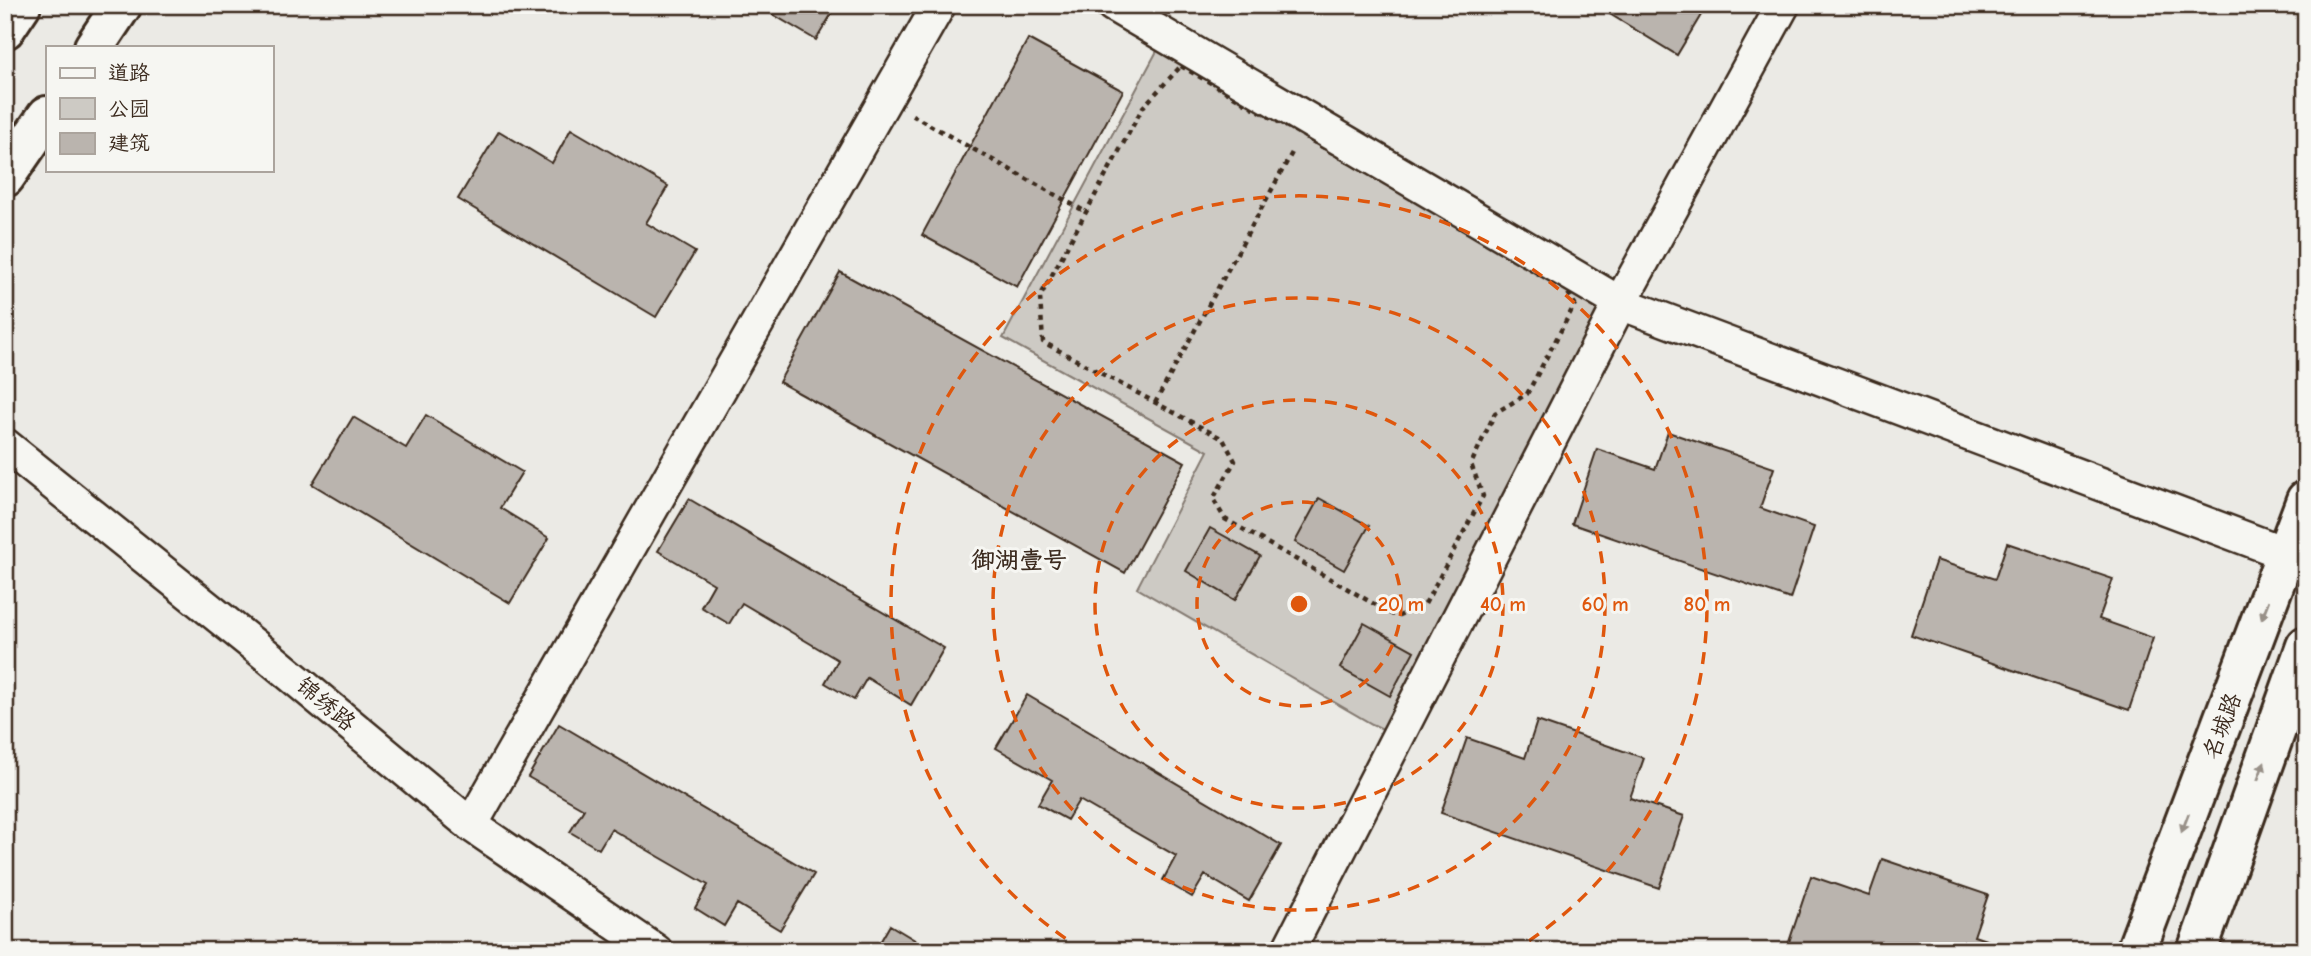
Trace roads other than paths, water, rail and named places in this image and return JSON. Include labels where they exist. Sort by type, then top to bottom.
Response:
[{"type":"main road","points":[[5,29],[21,5]]},
{"type":"main road","points":[[95,46],[122,5]]},
{"type":"main road","points":[[5,177],[46,117]]},
{"type":"main road","name":"名城路","points":[[2136,951],[2306,500]]},
{"type":"main road","points":[[2197,951],[2298,692],[2306,646]]},
{"type":"street","points":[[471,825],[939,5]]},
{"type":"street","points":[[1113,5],[1620,303],[2287,554]]},
{"type":"street","points":[[1288,951],[1620,303],[1783,5]]},
{"type":"street","name":"锦绣路","points":[[5,445],[260,649],[471,825],[656,951]]},
{"type":"lane","points":[[2304,951],[2306,944]]},
{"type":"district","name":"御湖壹号","points":[[1019,560]]}]
